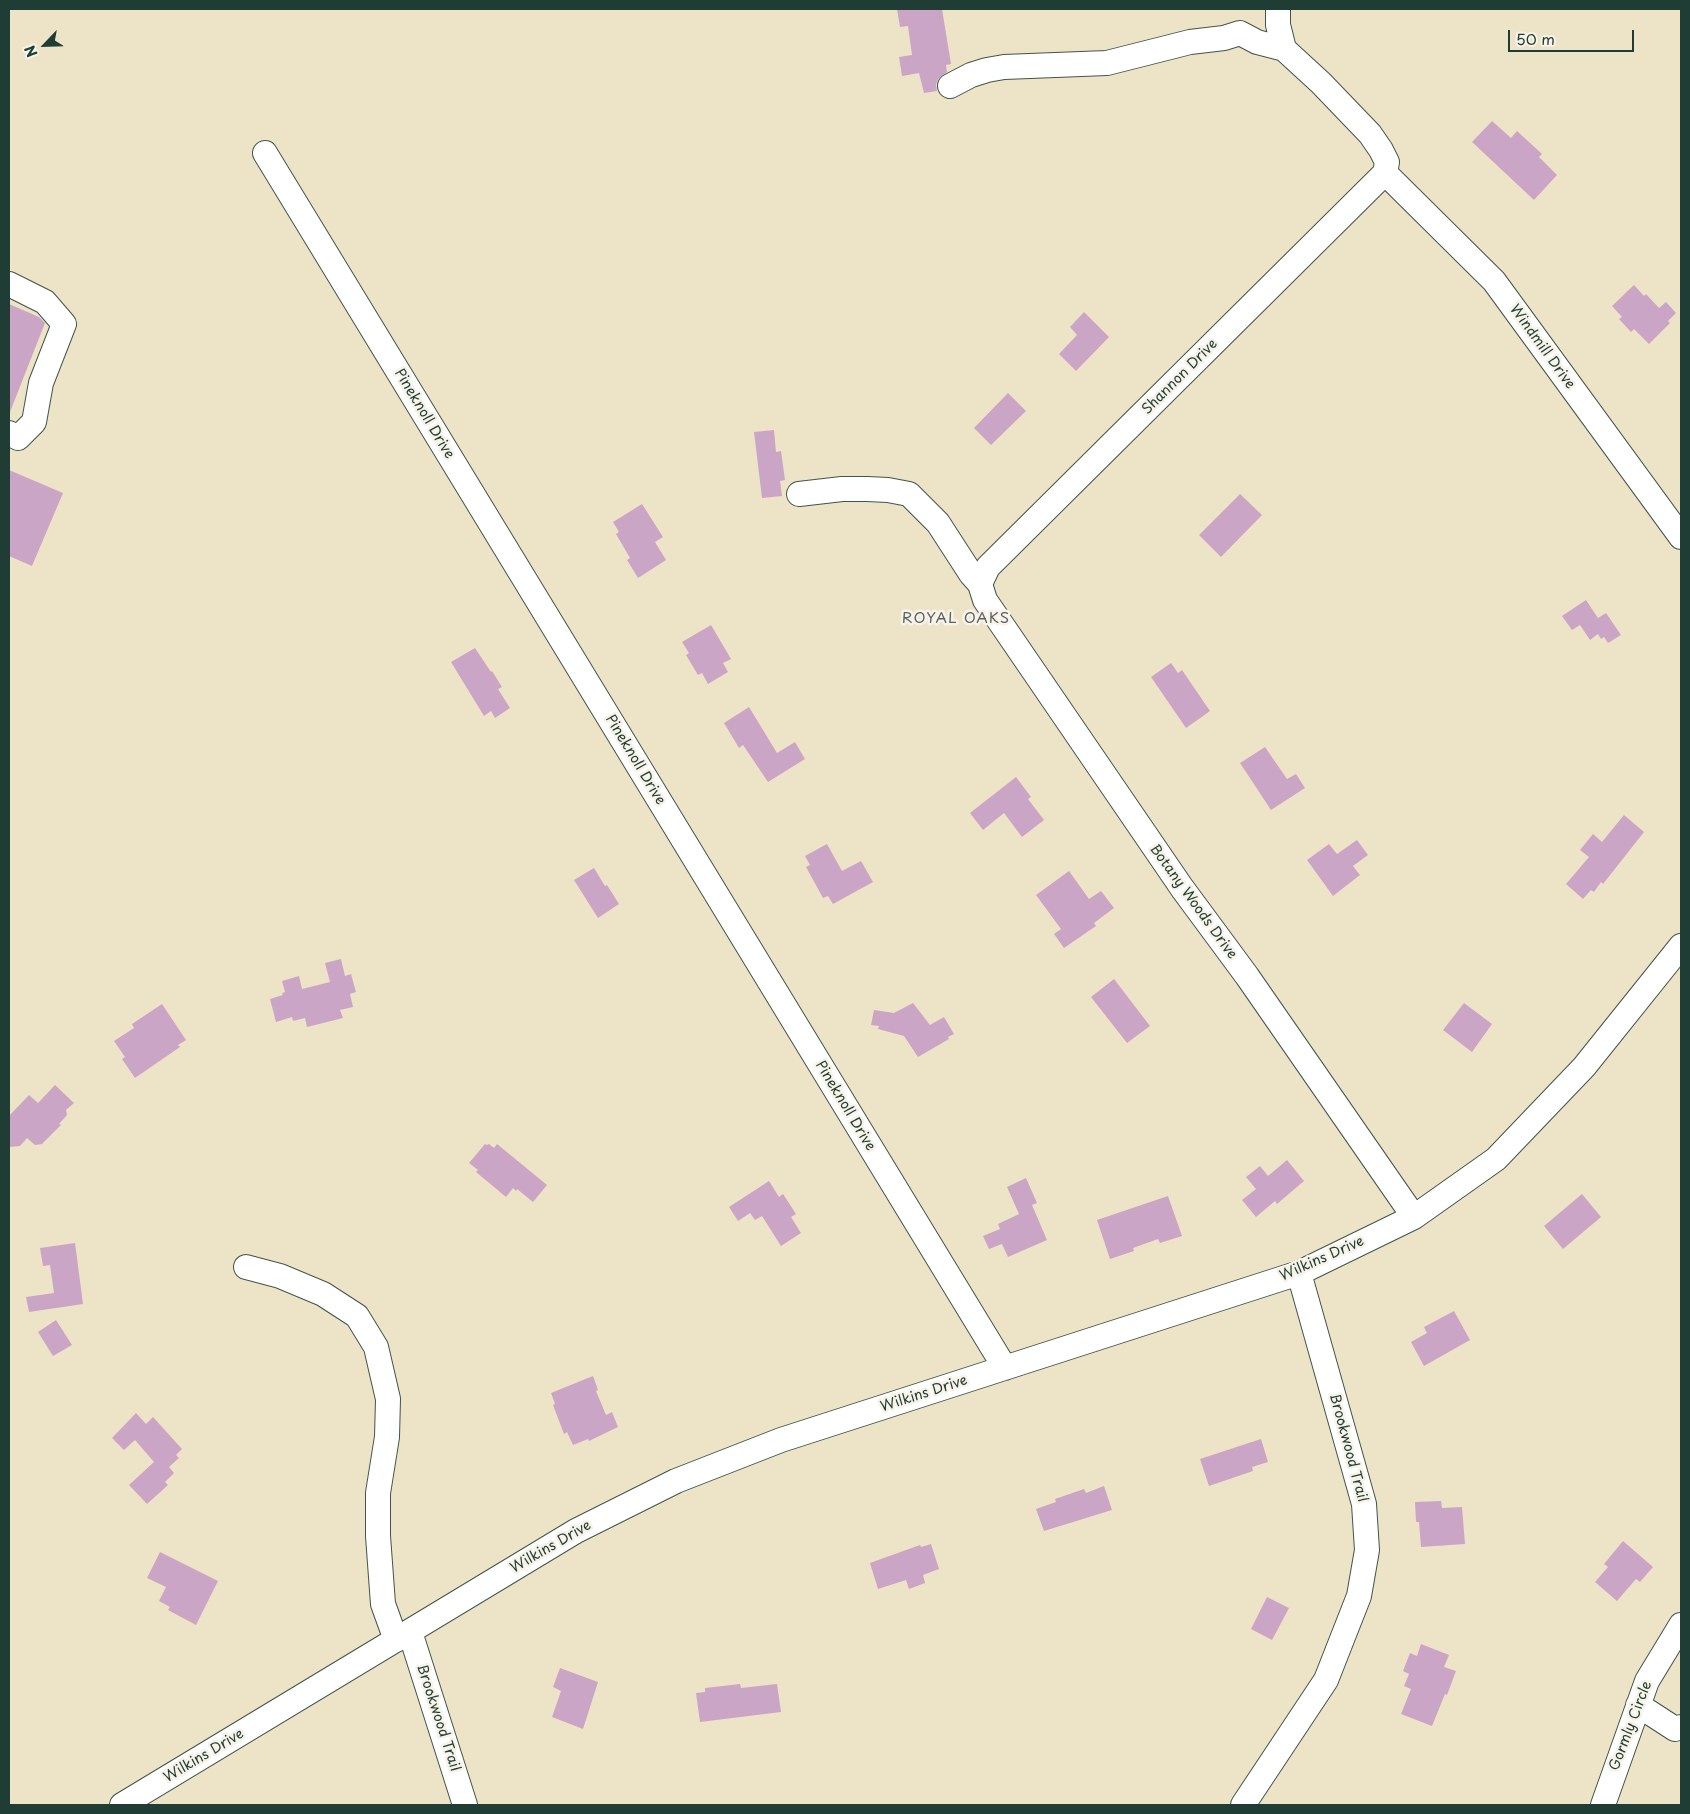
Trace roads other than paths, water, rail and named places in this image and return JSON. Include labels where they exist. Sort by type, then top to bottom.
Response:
[{"type":"street","points":[[1278,9],[1278,25],[1284,49]]},
{"type":"street","points":[[950,86],[971,75],[1004,67],[1107,63],[1181,44],[1224,38],[1240,33],[1258,42],[1284,49],[1321,83],[1370,134],[1381,150],[1386,162],[1385,173]]},
{"type":"street","name":"Pineknoll Drive","points":[[265,153],[1004,1368]]},
{"type":"street","name":"Windmill Drive","points":[[1385,173],[1494,281],[1681,538]]},
{"type":"street","name":"Shannon Drive","points":[[980,584],[988,567],[1385,173]]},
{"type":"street","points":[[9,284],[45,302],[64,324],[41,383],[34,422],[18,438],[9,433]]},
{"type":"street","name":"Botany Woods Drive","points":[[800,494],[842,489],[888,490],[909,494],[938,523],[971,574],[980,584],[985,600],[1176,880],[1247,976],[1414,1216]]},
{"type":"street","name":"Wilkins Drive","points":[[122,1805],[576,1531],[676,1481],[781,1440],[1299,1273],[1414,1216],[1496,1159],[1584,1067],[1681,946]]},
{"type":"street","name":"Brookwood Trail","points":[[246,1267],[280,1276],[323,1294],[357,1316],[376,1347],[388,1399],[388,1438],[378,1493],[378,1536],[383,1604],[403,1636],[465,1805]]},
{"type":"street","name":"Brookwood Trail","points":[[1243,1805],[1326,1680],[1359,1596],[1366,1550],[1364,1504],[1299,1273]]},
{"type":"street","name":"Gormly Circle","points":[[1603,1805],[1647,1681],[1681,1625]]},
{"type":"street","points":[[1638,1705],[1675,1729],[1681,1727]]},
{"type":"district","name":"ROYAL OAKS","points":[[956,619]]}]
